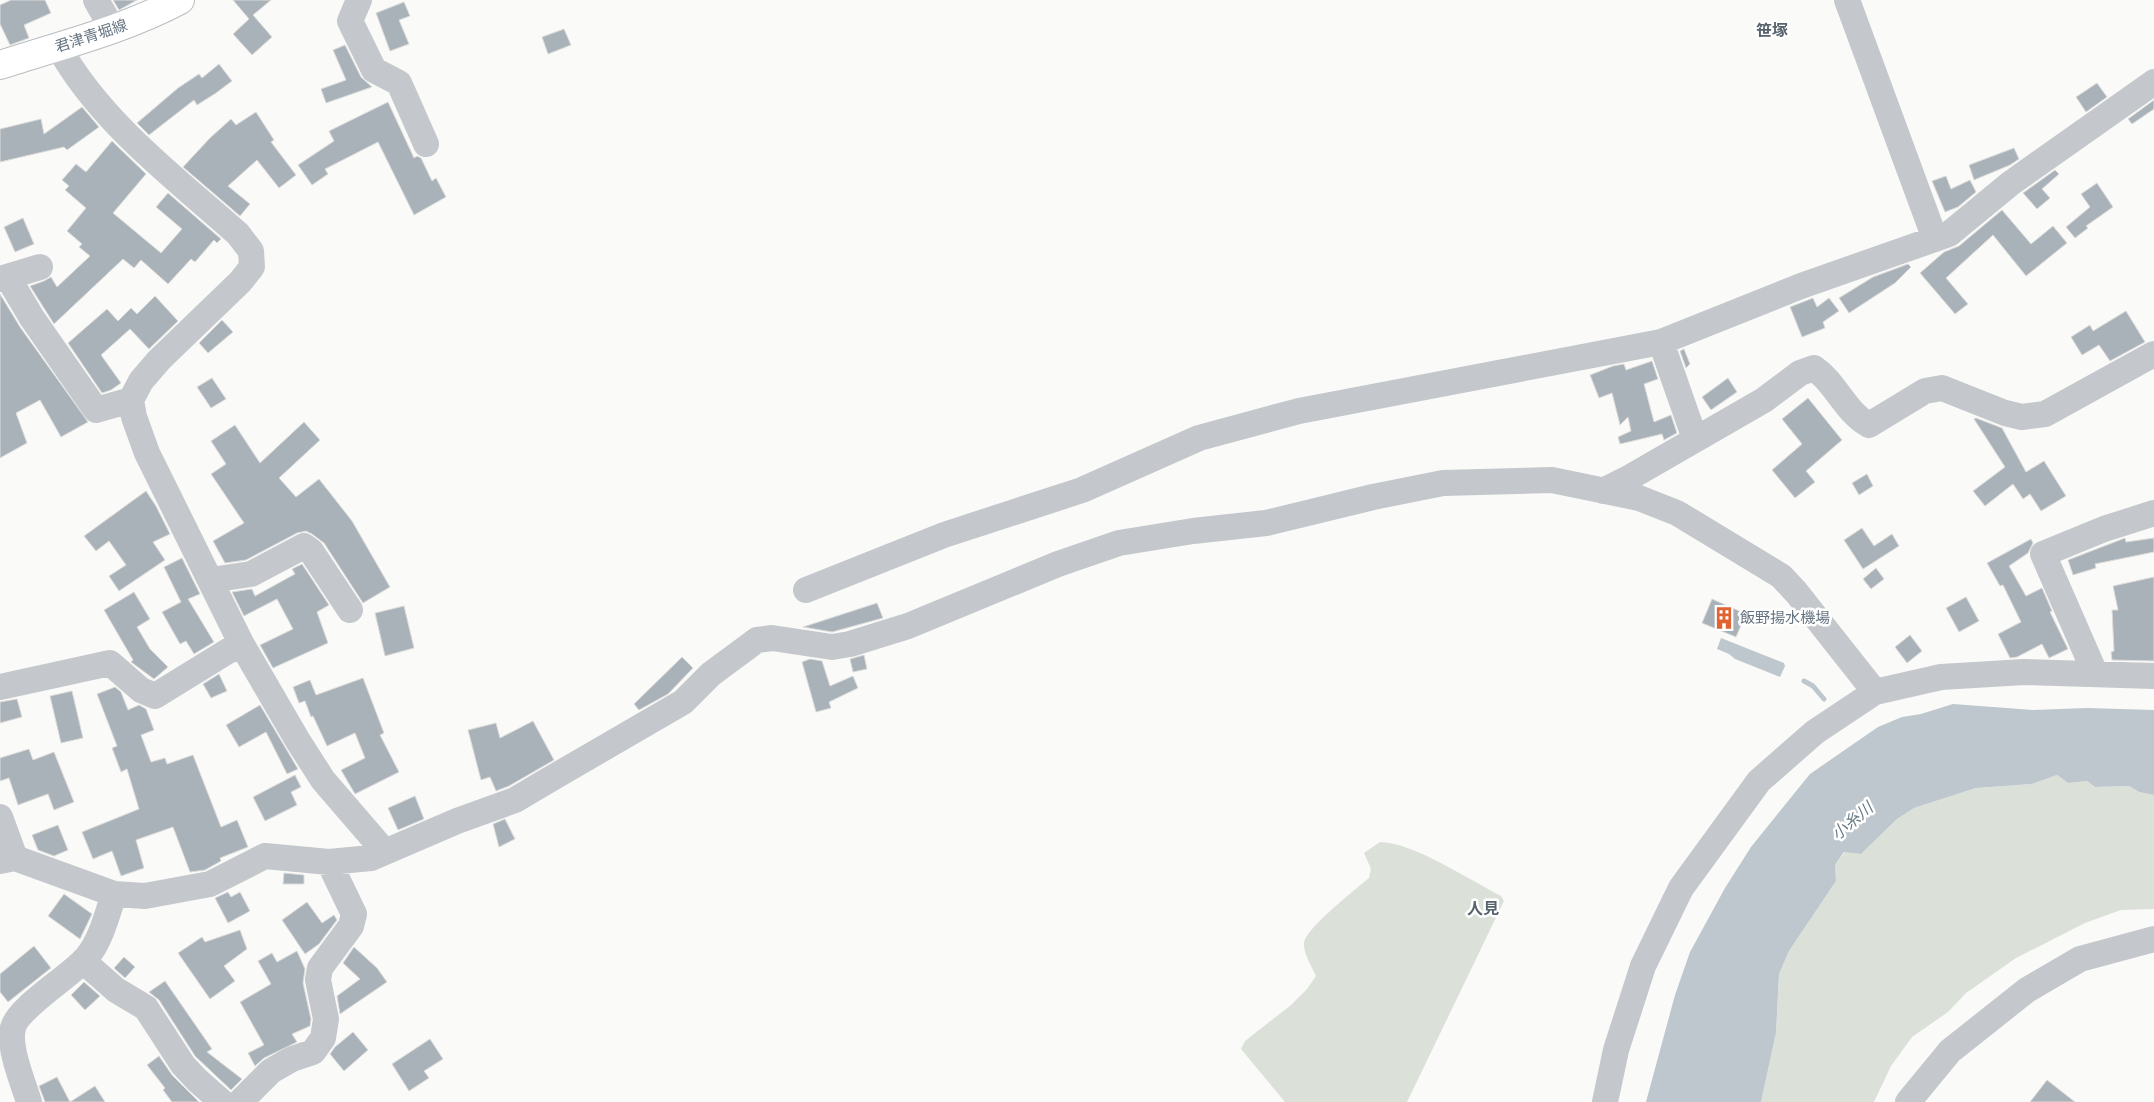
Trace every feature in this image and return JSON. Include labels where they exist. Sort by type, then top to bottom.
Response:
[{"type":"main road","name":"君津青堀線","points":[[0,65],[113,30],[152,15],[180,0]]},
{"type":"street","points":[[96,0],[113,30]]},
{"type":"street","points":[[359,0],[350,21],[374,70],[399,83],[426,144]]},
{"type":"street","points":[[1847,0],[1935,239]]},
{"type":"street","points":[[58,46],[70,68],[120,128],[238,234],[251,251],[252,267],[240,282],[159,360],[141,381],[131,400],[134,417],[147,453],[241,643],[323,780],[385,852]]},
{"type":"street","points":[[806,590],[944,535],[1082,490],[1199,438],[1308,410],[1661,342],[1801,286],[1949,234],[2010,182],[2154,82]]},
{"type":"street","points":[[40,267],[6,277],[96,410],[131,400]]},
{"type":"street","points":[[1661,342],[1695,439]]},
{"type":"street","points":[[1603,491],[1628,479],[1764,400],[1800,373],[1814,368],[1826,376],[1858,419],[1869,425],[1924,391],[1942,388],[2005,413],[2022,417],[2046,414],[2154,354]]},
{"type":"street","points":[[0,817],[8,859],[114,894],[144,896],[210,884],[264,856],[329,862],[371,858],[457,821],[515,800],[547,782],[683,702],[711,674],[757,640],[772,638],[832,646],[850,644],[908,626],[1058,564],[1118,543],[1193,531],[1266,524],[1373,497],[1443,482],[1552,480],[1639,498],[1677,513],[1781,576],[1796,592],[1875,692]]},
{"type":"street","points":[[2095,673],[2043,554],[2104,529],[2154,513]]},
{"type":"street","points":[[211,580],[251,574],[304,546],[310,550],[350,610]]},
{"type":"street","points":[[0,687],[110,662],[141,690],[155,696],[241,643]]},
{"type":"street","points":[[1605,1102],[1616,1050],[1643,966],[1681,888],[1759,781],[1816,732],[1875,692],[1941,677],[2024,672],[2154,676]]},
{"type":"street","points":[[240,1102],[271,1071],[292,1059],[313,1052],[323,1038],[326,1019],[318,980],[320,968],[351,926],[354,914],[329,862]]},
{"type":"street","points":[[29,1102],[12,1041],[15,1022],[46,992],[73,972],[84,960],[93,948],[102,930],[114,894]]},
{"type":"street","points":[[1908,1102],[1950,1052],[2027,990],[2080,959],[2154,939]]},
{"type":"street","points":[[84,960],[116,990],[146,1008],[183,1065],[196,1080],[222,1102]]},
{"type":"shaded area","points":[[2057,775],[2068,783],[2087,781],[2095,787],[2129,786],[2139,792],[2154,795],[2154,909],[2121,910],[2085,923],[2016,958],[1966,993],[1948,1012],[1912,1037],[1891,1066],[1874,1102],[1761,1102],[1776,1033],[1779,974],[1789,951],[1836,881],[1835,865],[1845,852],[1861,854],[1897,819],[1914,808],[1976,788],[2032,784]]},
{"type":"shaded area","points":[[1380,842],[1408,848],[1424,855],[1501,896],[1504,901],[1407,1102],[1285,1102],[1241,1049],[1245,1041],[1291,1005],[1307,989],[1316,976],[1305,951],[1304,943],[1307,936],[1332,909],[1369,878],[1371,869],[1364,853]]},
{"type":"water","points":[[1721,638],[1784,663],[1785,666],[1780,677],[1735,659],[1717,649]]},
{"type":"water","name":"小糸川","points":[[1953,704],[2033,710],[2087,708],[2154,710],[2154,795],[2139,792],[2129,786],[2095,787],[2087,781],[2068,783],[2057,775],[2032,784],[1976,788],[1914,808],[1897,819],[1861,854],[1844,852],[1835,865],[1836,881],[1789,951],[1779,974],[1776,1033],[1761,1102],[1646,1102],[1675,995],[1690,952],[1725,888],[1751,847],[1810,774],[1878,727],[1902,717],[1921,714]]},
{"type":"building","points":[[11,0],[45,0],[51,13],[24,25],[29,38],[10,45],[0,24],[0,5]]},
{"type":"building","points":[[113,0],[137,0],[119,10]]},
{"type":"building","points":[[233,0],[271,0],[253,15],[272,37],[252,55],[233,34],[249,19]]},
{"type":"building","points":[[404,2],[410,16],[399,20],[409,44],[390,51],[376,13]]},
{"type":"building","points":[[564,29],[571,45],[548,54],[542,37]]},
{"type":"building","points":[[345,45],[361,77],[372,87],[326,103],[321,89],[346,80],[333,50]]},
{"type":"building","points":[[219,64],[232,81],[216,93],[197,105],[194,100],[149,135],[137,123],[178,88],[199,74],[202,78]]},
{"type":"building","points":[[2097,83],[2107,97],[2086,112],[2076,97]]},
{"type":"building","points":[[2154,100],[2154,109],[2132,124],[2128,119]]},
{"type":"building","points":[[388,102],[414,158],[417,156],[421,158],[432,181],[436,178],[446,197],[414,215],[378,142],[325,169],[328,174],[312,185],[298,165],[334,141],[329,131]]},
{"type":"building","points":[[82,107],[99,127],[67,150],[64,147],[0,162],[0,129],[41,119],[44,134]]},
{"type":"building","points":[[256,112],[274,140],[271,142],[296,175],[279,188],[257,160],[228,186],[250,204],[240,216],[183,167],[231,119],[236,125]]},
{"type":"building","points":[[112,141],[146,174],[113,213],[161,253],[182,229],[156,207],[168,193],[221,239],[217,243],[214,240],[195,262],[191,259],[168,284],[141,260],[134,268],[123,259],[54,324],[30,286],[51,277],[57,287],[90,256],[79,247],[82,244],[67,231],[86,208],[65,190],[69,186],[62,180],[76,164],[86,172]]},
{"type":"building","points":[[2014,148],[2019,159],[2010,165],[1974,180],[1969,165]]},
{"type":"building","points":[[2055,170],[2059,174],[2042,189],[2050,198],[2037,209],[2023,193]]},
{"type":"building","points":[[1946,176],[1951,189],[1970,180],[1976,192],[1958,207],[1945,212],[1932,181]]},
{"type":"building","points":[[2097,183],[2113,207],[2086,226],[2088,228],[2075,238],[2066,227],[2090,207],[2081,194]]},
{"type":"building","points":[[2002,210],[2031,244],[2053,226],[2067,243],[2026,276],[1993,235],[1946,278],[1968,304],[1955,314],[1920,273],[1944,252],[1959,246]]},
{"type":"building","points":[[23,218],[34,244],[15,252],[4,227]]},
{"type":"building","points":[[1908,264],[1911,267],[1895,283],[1849,313],[1839,298],[1873,277]]},
{"type":"building","points":[[0,294],[20,327],[88,422],[61,437],[40,400],[16,413],[27,443],[0,458]]},
{"type":"building","points":[[155,296],[178,321],[149,349],[130,329],[101,355],[121,383],[111,390],[102,393],[68,343],[107,309],[118,321],[131,308],[137,314]]},
{"type":"building","points":[[1813,298],[1817,307],[1829,298],[1839,311],[1823,322],[1825,328],[1802,337],[1790,307]]},
{"type":"building","points":[[2126,311],[2145,342],[2110,361],[2099,345],[2082,355],[2071,337],[2090,325],[2093,331]]},
{"type":"building","points":[[222,320],[233,332],[208,353],[199,343]]},
{"type":"building","points":[[1684,349],[1690,364],[1686,368],[1680,351]]},
{"type":"building","points":[[1652,361],[1658,379],[1644,384],[1654,422],[1671,415],[1677,433],[1664,440],[1662,434],[1620,444],[1618,437],[1631,431],[1628,417],[1620,425],[1612,393],[1599,398],[1590,375],[1613,366],[1624,364],[1626,370]]},
{"type":"building","points":[[212,378],[226,399],[211,408],[197,387]]},
{"type":"building","points":[[1728,378],[1737,392],[1711,410],[1702,397]]},
{"type":"building","points":[[1808,398],[1842,440],[1806,471],[1815,482],[1795,498],[1772,470],[1802,444],[1782,419]]},
{"type":"building","points":[[1976,418],[2002,428],[2026,472],[2044,461],[2066,496],[2041,511],[2030,494],[2023,499],[2013,484],[1985,506],[1973,491],[2005,467],[1974,419]]},
{"type":"building","points":[[304,422],[320,440],[279,478],[296,497],[319,479],[352,521],[390,587],[363,603],[324,543],[306,531],[297,533],[246,560],[225,563],[213,541],[244,523],[211,474],[226,464],[211,441],[235,425],[260,463]]},
{"type":"building","points":[[1867,474],[1873,486],[1859,495],[1852,483]]},
{"type":"building","points":[[146,491],[170,534],[153,542],[165,560],[119,591],[109,576],[126,565],[109,541],[96,551],[84,536]]},
{"type":"building","points":[[1862,528],[1874,546],[1892,534],[1899,546],[1863,569],[1844,540]]},
{"type":"building","points":[[2125,538],[2126,542],[2154,538],[2154,552],[2095,564],[2096,568],[2073,575],[2068,560]]},
{"type":"building","points":[[2031,539],[2033,543],[2028,553],[2009,566],[2026,596],[2042,588],[2052,611],[2050,612],[2068,649],[2049,658],[2042,644],[2017,657],[2010,658],[1998,634],[2021,622],[2003,585],[2000,586],[1987,563]]},
{"type":"building","points":[[182,558],[200,594],[188,599],[214,642],[194,654],[186,641],[180,644],[162,612],[181,602],[164,567]]},
{"type":"building","points":[[302,564],[329,605],[317,612],[328,643],[273,668],[260,645],[293,629],[277,599],[244,616],[232,592],[252,589],[255,596],[295,574],[292,569]]},
{"type":"building","points":[[1876,568],[1884,579],[1871,589],[1863,579]]},
{"type":"building","points":[[2154,577],[2154,661],[2112,660],[2111,652],[2114,651],[2112,610],[2118,610],[2113,586]]},
{"type":"building","points":[[134,592],[150,619],[137,627],[150,649],[168,667],[154,679],[131,662],[133,660],[104,610]]},
{"type":"building","points":[[1966,597],[1979,621],[1959,632],[1946,608]]},
{"type":"building","name":"飯野揚水機場","points":[[1712,599],[1746,614],[1736,637],[1702,623]]},
{"type":"building","points":[[877,603],[883,618],[832,632],[803,627]]},
{"type":"building","points":[[404,606],[414,648],[385,656],[375,613]]},
{"type":"building","points":[[1910,635],[1922,651],[1907,663],[1895,647]]},
{"type":"building","points":[[864,655],[867,669],[853,672],[850,659]]},
{"type":"building","points":[[682,657],[693,668],[668,694],[639,710],[634,704]]},
{"type":"building","points":[[810,659],[822,661],[830,686],[853,676],[858,688],[829,702],[831,708],[816,712],[802,662]]},
{"type":"building","points":[[219,674],[227,691],[211,698],[203,684]]},
{"type":"building","points":[[363,678],[384,733],[380,735],[399,772],[355,794],[341,770],[365,758],[355,733],[327,746],[313,716],[311,717],[305,701],[299,703],[293,687],[310,680],[316,695]]},
{"type":"building","points":[[115,687],[121,692],[128,710],[139,705],[146,709],[154,730],[141,735],[151,762],[165,758],[167,764],[193,755],[221,827],[237,820],[248,847],[220,858],[221,861],[205,870],[190,872],[173,827],[136,840],[144,868],[121,876],[112,851],[93,859],[82,832],[139,809],[127,769],[121,772],[112,748],[117,746],[97,694]]},
{"type":"building","points":[[72,691],[83,738],[61,743],[50,696]]},
{"type":"building","points":[[17,699],[22,717],[0,723],[0,702]]},
{"type":"building","points":[[260,705],[298,769],[287,774],[266,732],[239,747],[226,725]]},
{"type":"building","points":[[533,721],[554,760],[509,786],[496,791],[490,777],[481,780],[468,730],[496,723],[500,738]]},
{"type":"building","points":[[29,749],[33,760],[54,752],[74,802],[54,810],[48,794],[18,805],[9,778],[0,781],[0,758]]},
{"type":"building","points":[[295,775],[301,787],[291,792],[297,805],[265,821],[253,797]]},
{"type":"building","points":[[415,796],[424,819],[398,830],[388,808]]},
{"type":"building","points":[[505,819],[515,839],[499,847],[493,824]]},
{"type":"building","points":[[58,825],[68,850],[54,856],[38,850],[32,835]]},
{"type":"building","points":[[284,873],[304,875],[304,884],[283,884]]},
{"type":"building","points":[[228,892],[231,897],[240,892],[250,911],[228,923],[215,898]]},
{"type":"building","points":[[64,894],[92,914],[80,939],[48,916]]},
{"type":"building","points":[[307,902],[322,923],[334,915],[337,920],[319,944],[305,954],[282,920]]},
{"type":"building","points":[[240,930],[247,949],[224,966],[235,981],[210,999],[178,953],[202,937],[205,942]]},
{"type":"building","points":[[34,946],[51,968],[8,1002],[0,992],[0,974]]},
{"type":"building","points":[[354,947],[377,968],[387,982],[340,1014],[337,996],[360,979],[343,963]]},
{"type":"building","points":[[297,951],[305,969],[303,983],[311,1019],[310,1026],[292,1034],[297,1042],[264,1058],[255,1066],[248,1053],[264,1045],[240,1002],[271,984],[258,961],[272,953],[277,962]]},
{"type":"building","points":[[124,957],[135,967],[125,978],[114,968]]},
{"type":"building","points":[[165,981],[212,1049],[207,1052],[242,1079],[231,1090],[195,1056],[159,1000],[149,992]]},
{"type":"building","points":[[84,982],[100,996],[85,1010],[71,995]]},
{"type":"building","points":[[353,1032],[368,1050],[344,1071],[330,1054],[335,1047]]},
{"type":"building","points":[[430,1039],[443,1059],[424,1071],[429,1078],[409,1091],[392,1064]]},
{"type":"building","points":[[159,1056],[172,1075],[199,1102],[172,1102],[163,1090],[165,1088],[147,1065]]},
{"type":"building","points":[[57,1077],[70,1102],[45,1102],[39,1086]]},
{"type":"building","points":[[2047,1080],[2075,1102],[2030,1102]]},
{"type":"building","points":[[95,1086],[105,1102],[70,1102]]},
{"type":"waterway","points":[[1804,681],[1813,686],[1824,699]]},
{"type":"place","name":"飯野揚水機場","points":[[1724,618]]},
{"type":"district","name":"笹塚","points":[[1772,30]]},
{"type":"district","name":"人見","points":[[1483,908]]}]
